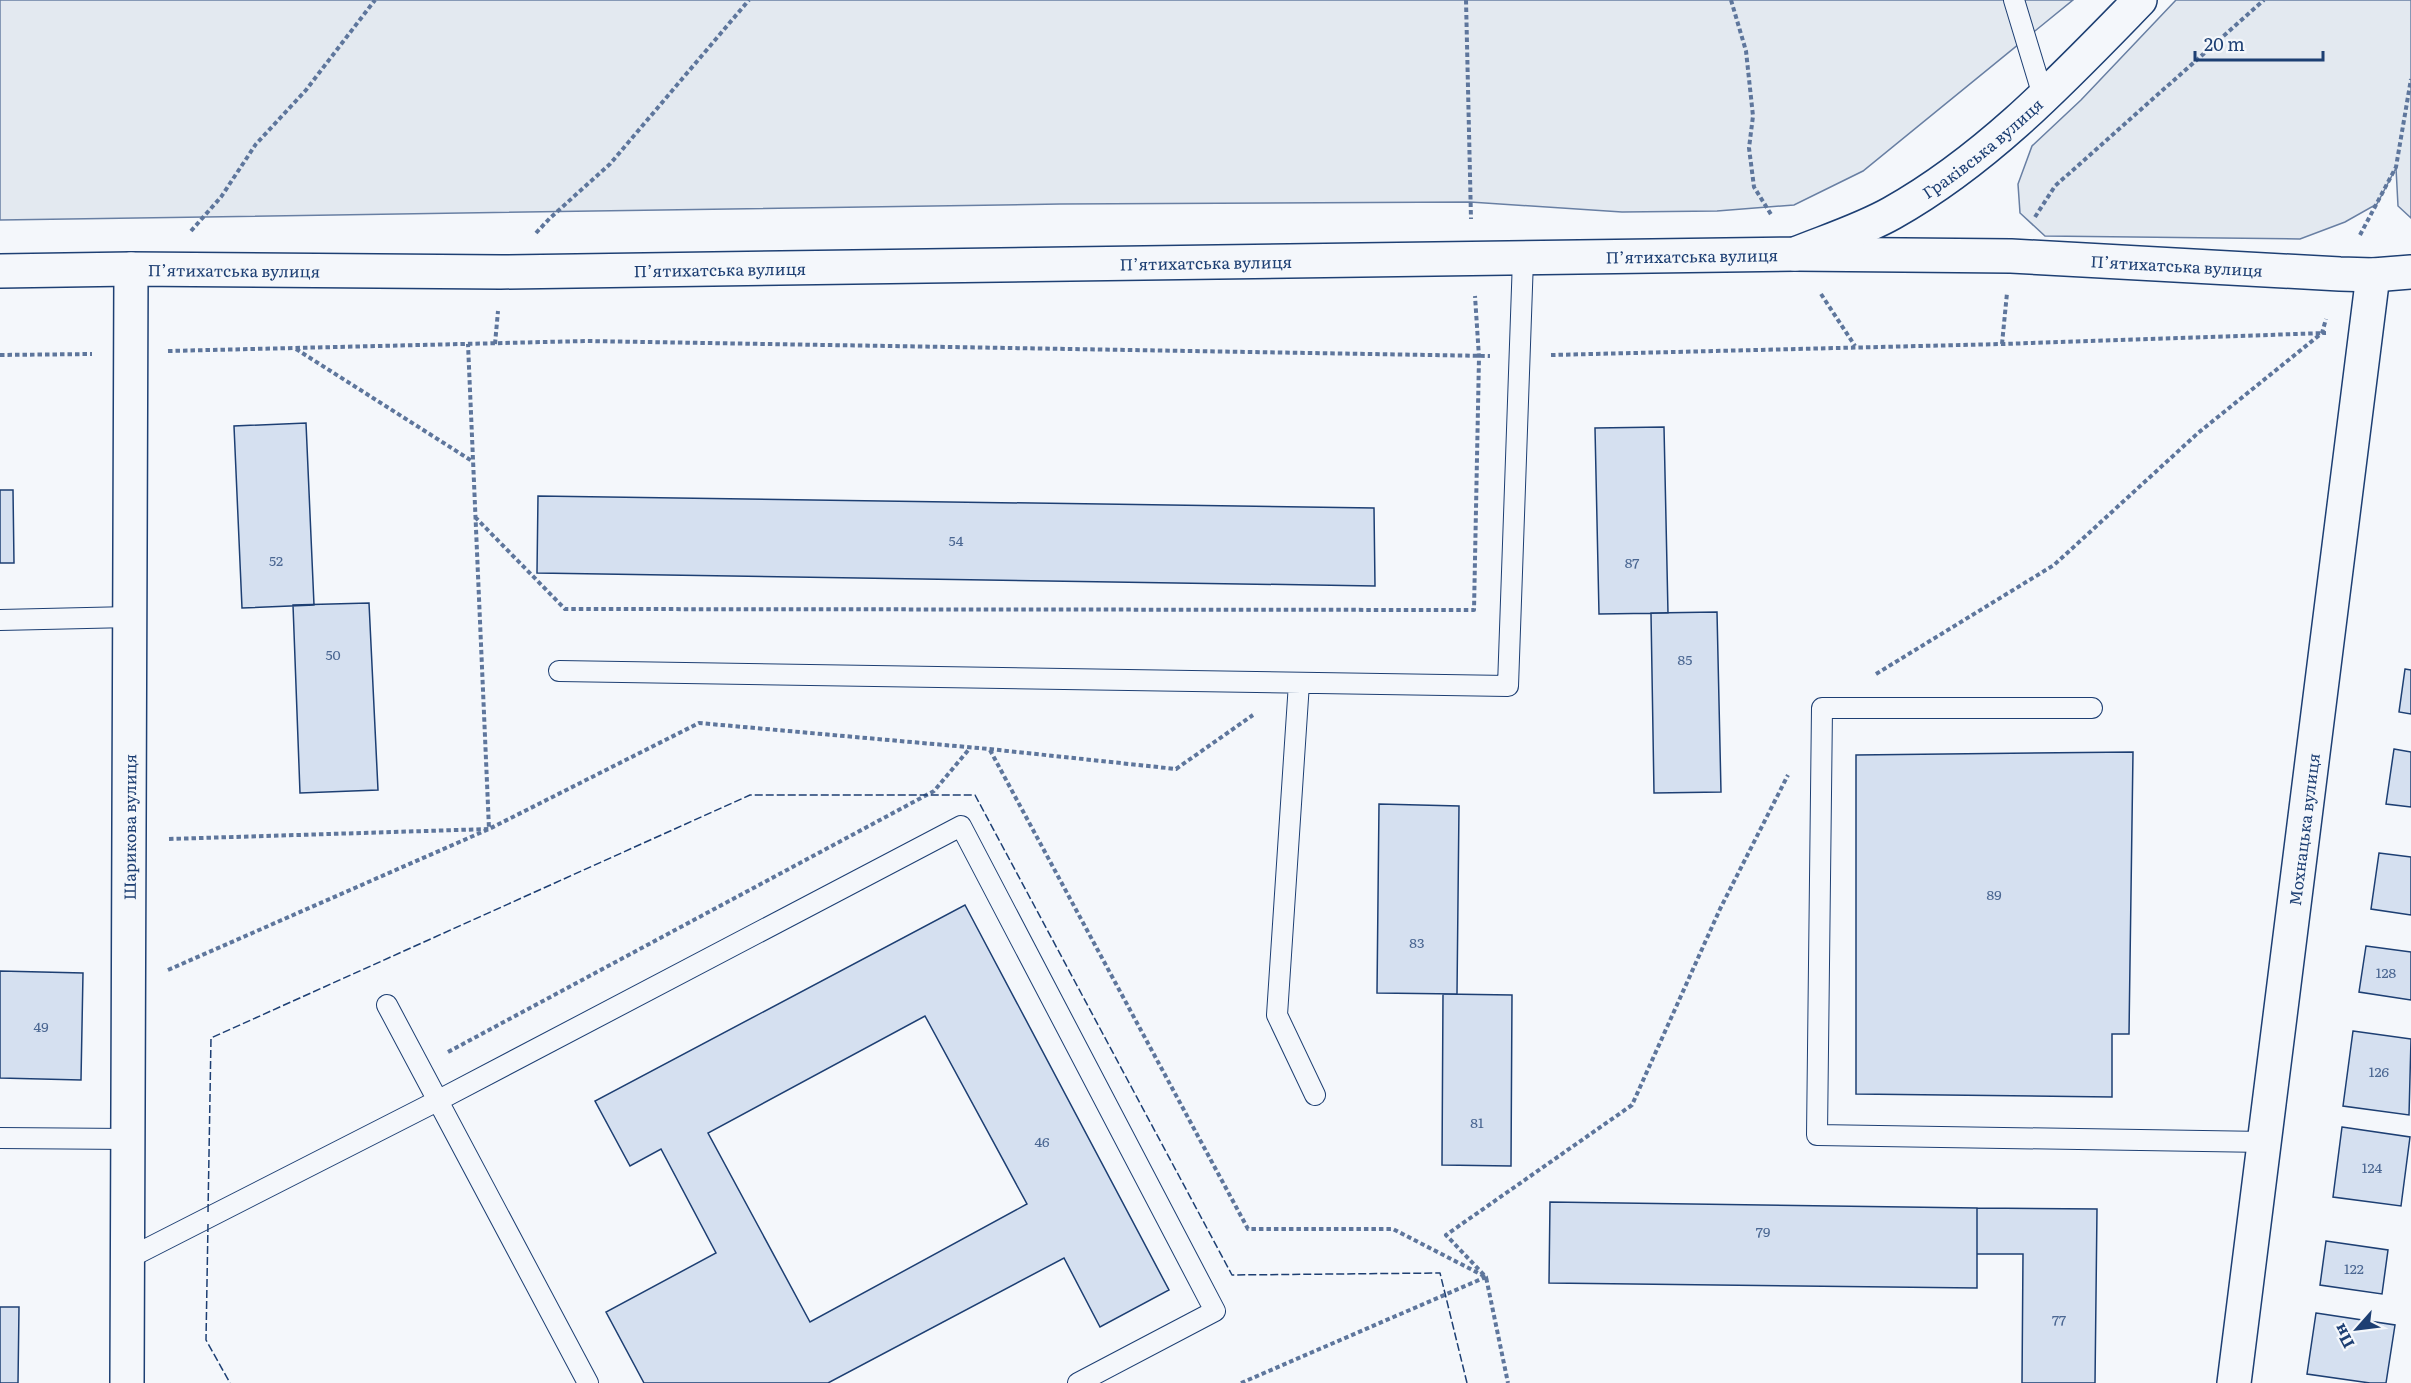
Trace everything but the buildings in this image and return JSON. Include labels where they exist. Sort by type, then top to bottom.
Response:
[{"type":"street","name":"Граківська вулиця","points":[[1795,254],[1891,213],[1962,167],[2044,99],[2140,0]]},
{"type":"street","name":"П’ятихатська вулиця","points":[[0,271],[144,269],[501,272],[1795,254],[2011,256],[2340,274],[2373,275],[2411,272]]},
{"type":"street","name":"Шарикова вулиця","points":[[127,1383],[131,352],[144,269]]},
{"type":"street","name":"Мохнацька вулиця","points":[[2234,1383],[2373,275]]},
{"type":"lane","points":[[2014,0],[2044,99]]},
{"type":"lane","points":[[559,671],[1508,686],[1523,259]]},
{"type":"lane","points":[[0,620],[130,617]]},
{"type":"lane","points":[[1299,683],[1277,1015],[1316,1095]]},
{"type":"lane","points":[[2092,708],[1822,708],[1817,1135],[2265,1142]]},
{"type":"lane","points":[[128,1259],[439,1100],[961,826],[1215,1311],[1078,1383]]},
{"type":"lane","points":[[387,1005],[588,1383]]},
{"type":"lane","points":[[0,1138],[128,1139]]},
{"type":"path","points":[[144,269],[221,197],[256,144],[306,90],[375,0]]},
{"type":"path","points":[[495,344],[501,272],[550,218],[610,164],[749,0]]},
{"type":"path","points":[[475,517],[565,609],[1474,610],[1479,357],[1470,202],[1466,0]]},
{"type":"path","points":[[1731,0],[1746,51],[1753,116],[1749,148],[1754,186],[1855,346]]},
{"type":"path","points":[[2002,344],[2011,256],[2055,186],[2264,0]]},
{"type":"path","points":[[1872,677],[2054,565],[2198,433],[2322,333],[2340,274],[2396,167],[2411,80]]},
{"type":"path","points":[[0,355],[599,341],[1479,357],[2366,332]]},
{"type":"path","points":[[468,344],[489,829]]},
{"type":"path","points":[[296,349],[472,461]]},
{"type":"path","points":[[162,972],[489,829],[699,723],[970,747],[1176,769],[1299,683]]},
{"type":"path","points":[[420,1068],[934,791],[970,747]]},
{"type":"path","points":[[989,749],[1248,1229],[1393,1229],[1486,1276]]},
{"type":"path","points":[[1508,1383],[1486,1276],[1446,1235],[1632,1105],[1720,909],[1790,771]]},
{"type":"path","points":[[165,839],[489,829]]},
{"type":"path","points":[[1241,1383],[1486,1276]]},
{"type":"shaded area","points":[[0,0],[2073,0],[1863,171],[1794,205],[1717,211],[1622,212],[1470,202],[1060,204],[0,220]]},
{"type":"shaded area","points":[[2176,0],[2411,0],[2411,218],[2398,206],[2396,168],[2377,204],[2345,222],[2300,239],[2045,236],[2020,213],[2018,184],[2032,146],[2081,100]]},
{"type":"fence","points":[[208,1212],[211,1038],[750,795],[975,795],[1232,1275],[1440,1273],[1467,1383]]},
{"type":"fence","points":[[208,1224],[206,1340],[230,1383]]}]
